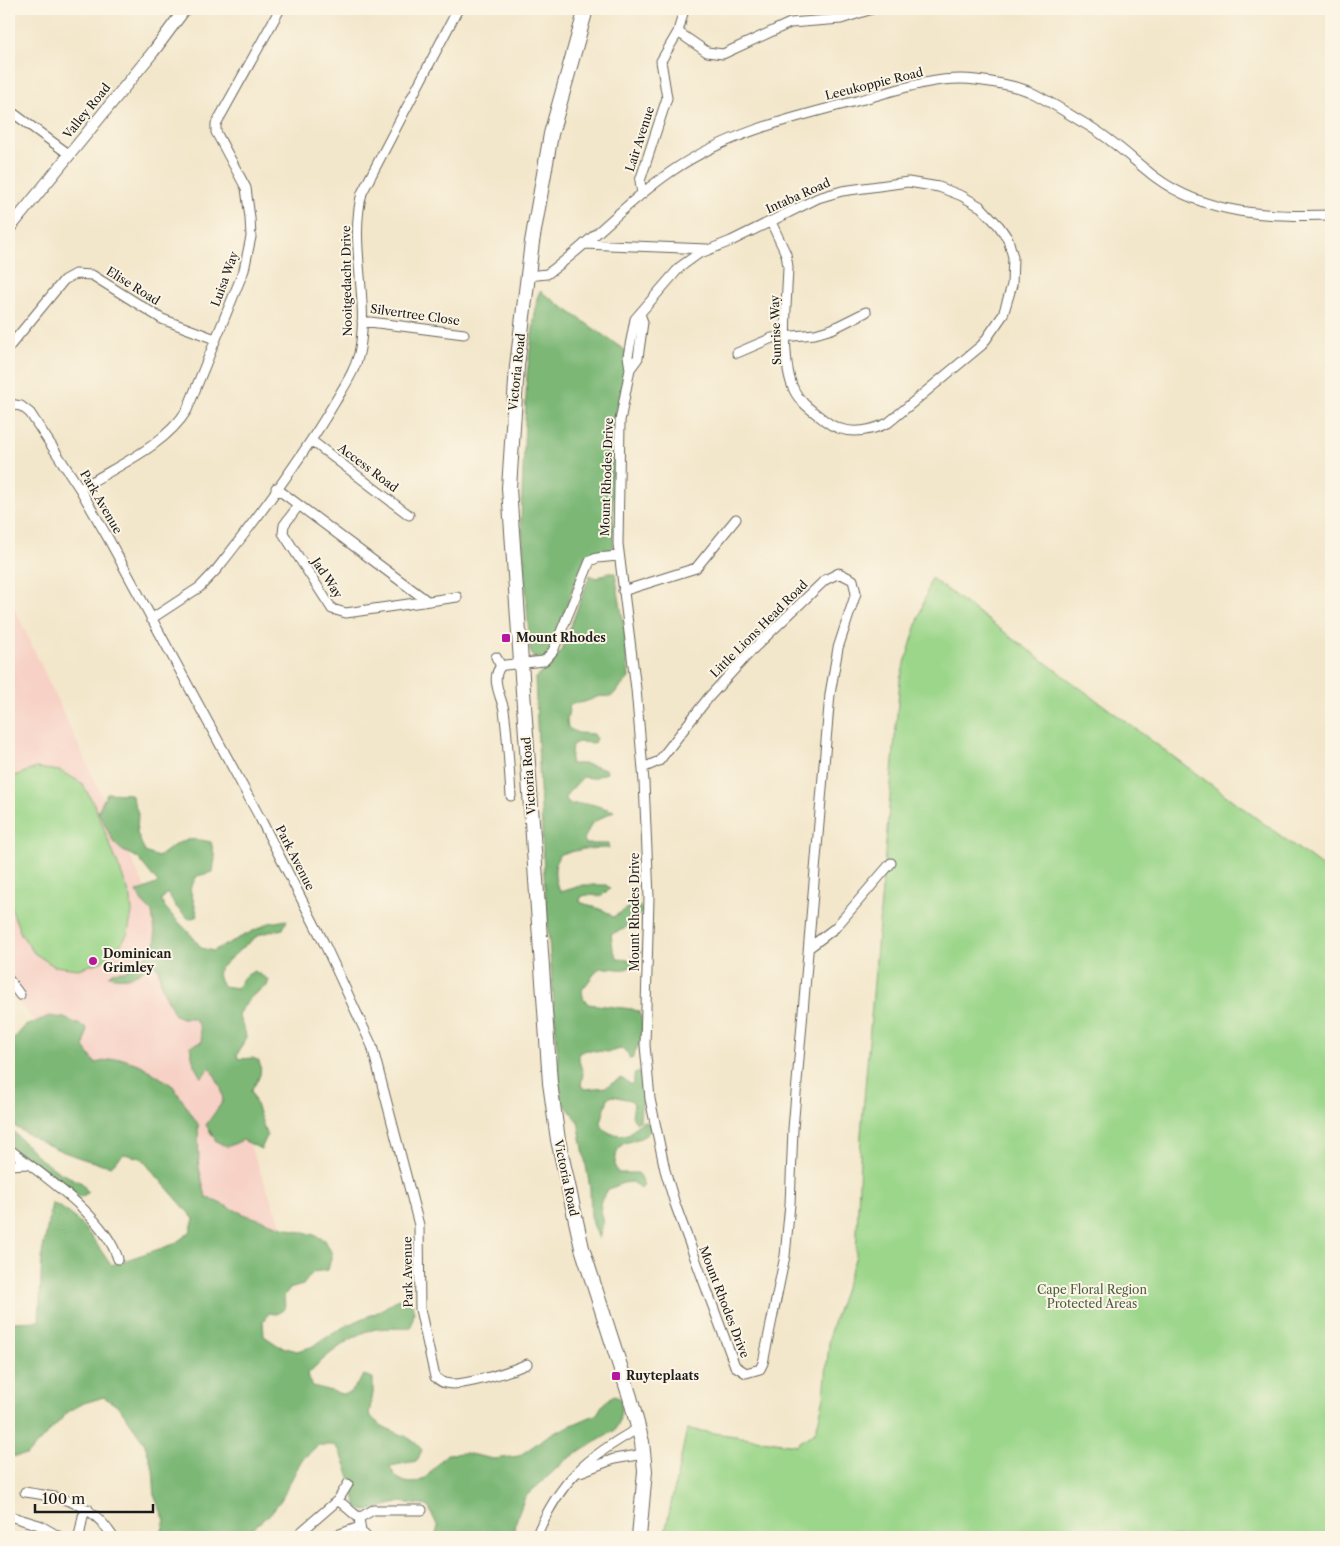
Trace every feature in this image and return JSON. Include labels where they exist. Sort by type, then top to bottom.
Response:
[{"type":"main road","name":"Victoria Road","points":[[586,9],[550,134],[527,276],[511,432],[509,488],[550,1083],[558,1140],[582,1248],[639,1428],[644,1454],[644,1500],[639,1537]]},
{"type":"street","name":"Valley Road","points":[[9,229],[186,9]]},
{"type":"street","name":"Luisa Way","points":[[80,489],[172,430],[187,410],[244,270],[251,237],[246,188],[216,132],[216,124],[280,9]]},
{"type":"street","name":"Nooitgedacht Drive","points":[[151,619],[208,580],[312,441],[358,360],[362,321],[358,222],[362,193],[458,9]]},
{"type":"street","name":"Lair Avenue","points":[[642,194],[640,178],[667,98],[661,61],[678,32],[684,9]]},
{"type":"street","points":[[678,32],[707,52],[723,54],[790,23],[841,19],[872,9]]},
{"type":"street","name":"Leeukoppie Road","points":[[527,276],[546,274],[642,194],[685,163],[724,142],[751,130],[907,87],[968,80],[1007,86],[1034,94],[1093,129],[1156,177],[1194,200],[1281,217],[1331,215]]},
{"type":"street","points":[[9,110],[70,155]]},
{"type":"street","name":"Intaba Road","points":[[630,369],[638,358],[643,322],[640,314],[680,267],[707,249],[731,241],[818,198],[842,191],[908,182],[939,187],[981,207],[999,226],[1008,239],[1013,257],[1012,285],[1003,315],[982,344],[934,384]]},
{"type":"street","name":"Sunrise Way","points":[[771,222],[786,254],[788,267],[787,356],[794,388],[801,401],[832,427],[848,432],[871,431],[888,423],[934,384]]},
{"type":"street","name":"Intaba Road","points":[[584,244],[707,249]]},
{"type":"street","name":"Elise Road","points":[[9,347],[64,280],[75,274],[92,275],[162,318],[215,339]]},
{"type":"street","points":[[738,353],[757,344],[787,336],[815,334],[832,329],[866,312]]},
{"type":"street","name":"Silvertree Close","points":[[362,321],[464,334]]},
{"type":"street","name":"Mount Rhodes Drive","points":[[630,369],[620,421],[618,556],[636,690],[643,768],[649,897],[645,1020],[650,1099],[664,1170],[677,1210],[735,1366],[746,1373],[760,1369],[763,1363],[786,1256],[793,1129],[810,947],[830,694],[838,648],[857,587]]},
{"type":"street","name":"Park Avenue","points":[[9,404],[21,406],[30,412],[80,489],[260,818],[325,946],[372,1046],[419,1225],[420,1309],[435,1377],[446,1384],[464,1383],[503,1374],[527,1364]]},
{"type":"street","name":"Access Road","points":[[312,441],[409,515]]},
{"type":"street","points":[[276,488],[426,600]]},
{"type":"street","name":"Jad Way","points":[[299,505],[284,525],[284,533],[332,609],[346,613],[457,596]]},
{"type":"street","points":[[623,591],[696,568],[736,519]]},
{"type":"street","points":[[510,796],[504,710],[496,683],[496,673],[501,666],[540,663],[549,656],[590,561],[603,557],[618,556]]},
{"type":"street","name":"Little Lions Head Road","points":[[643,768],[659,761],[709,697],[753,649],[832,574],[846,574],[857,587]]},
{"type":"street","points":[[496,657],[501,666]]},
{"type":"street","points":[[810,947],[835,928],[891,863]]},
{"type":"street","points":[[9,980],[20,995]]},
{"type":"street","points":[[9,1149],[86,1211],[113,1247],[118,1259]]},
{"type":"street","points":[[9,1165],[28,1164]]},
{"type":"street","points":[[536,1537],[554,1499],[572,1476],[600,1451],[639,1428]]},
{"type":"street","points":[[572,1476],[614,1459],[644,1454]]},
{"type":"street","points":[[300,1533],[338,1500],[348,1484]]},
{"type":"street","points":[[25,1492],[65,1500],[88,1509],[99,1518],[112,1537]]},
{"type":"street","points":[[338,1500],[359,1523],[366,1537]]},
{"type":"street","points":[[79,1537],[83,1516],[88,1509]]},
{"type":"street","points":[[331,1537],[359,1523],[373,1510],[422,1510]]},
{"type":"street","points":[[9,1516],[39,1524],[60,1537]]},
{"type":"shaded area","name":"Dominican Grimley","points":[[9,596],[165,931],[293,1254],[195,1212],[9,991]]},
{"type":"green space","points":[[540,291],[633,356],[624,377],[615,425],[613,552],[591,556],[579,572],[552,647],[544,658],[534,658],[530,651],[521,518],[527,374],[537,298]]},
{"type":"green space","points":[[608,573],[615,573],[625,632],[629,678],[611,697],[603,696],[570,705],[567,720],[568,728],[578,733],[594,734],[596,738],[594,743],[578,742],[572,745],[570,764],[584,764],[606,769],[607,773],[593,778],[583,777],[567,794],[566,800],[569,804],[591,804],[614,811],[592,823],[584,839],[586,844],[608,844],[609,848],[584,849],[560,854],[556,863],[555,873],[556,883],[561,892],[583,885],[606,885],[610,888],[602,896],[586,895],[581,897],[580,902],[605,911],[613,917],[632,906],[639,906],[644,911],[624,929],[611,934],[613,949],[618,959],[630,960],[633,957],[634,950],[639,948],[641,953],[636,961],[627,969],[598,969],[582,990],[583,997],[588,1004],[632,1009],[640,1012],[642,1036],[634,1058],[630,1059],[627,1052],[621,1049],[609,1052],[587,1050],[579,1053],[579,1061],[583,1073],[581,1085],[584,1089],[606,1087],[621,1078],[632,1085],[635,1073],[639,1072],[644,1078],[646,1099],[641,1107],[640,1121],[636,1122],[632,1116],[634,1104],[631,1100],[613,1096],[608,1098],[601,1122],[603,1129],[612,1134],[628,1135],[636,1126],[644,1121],[649,1124],[651,1130],[646,1135],[620,1146],[618,1150],[615,1165],[618,1173],[638,1173],[644,1185],[641,1189],[633,1182],[623,1183],[607,1190],[600,1203],[603,1223],[599,1239],[591,1219],[590,1188],[578,1121],[561,1100],[544,874],[535,678],[553,664],[562,649],[590,575],[597,578]]},
{"type":"green space","name":"Cape Floral Region Protected Areas","points":[[931,578],[1331,873],[1331,1537],[664,1537],[687,1429],[796,1445],[816,1431],[824,1397],[830,1332],[856,1256],[861,1134],[900,679]]},
{"type":"green space","points":[[36,768],[60,771],[82,783],[94,804],[131,898],[132,913],[128,933],[117,950],[101,962],[78,969],[54,966],[34,953],[21,934],[9,903],[9,778]]},
{"type":"green space","points":[[107,793],[131,794],[138,813],[137,833],[145,852],[158,857],[183,841],[202,840],[211,842],[215,858],[213,872],[197,876],[190,889],[198,916],[189,919],[177,908],[167,893],[161,901],[201,948],[213,951],[269,923],[287,920],[283,929],[255,937],[217,973],[223,986],[237,988],[244,977],[254,971],[269,980],[267,986],[250,998],[238,1015],[246,1038],[237,1055],[239,1059],[253,1058],[259,1061],[261,1069],[260,1076],[251,1090],[267,1136],[261,1149],[243,1140],[227,1147],[216,1141],[206,1125],[223,1101],[221,1087],[210,1067],[201,1078],[194,1065],[190,1046],[202,1042],[199,1026],[194,1018],[182,1018],[175,1015],[162,988],[158,968],[151,963],[142,971],[132,976],[109,976],[113,972],[124,971],[151,952],[156,941],[152,912],[142,902],[137,892],[158,883],[138,858],[123,851],[114,843],[98,811]]},
{"type":"green space","points":[[49,1016],[64,1018],[87,1028],[84,1047],[95,1063],[120,1058],[141,1065],[173,1086],[198,1124],[199,1168],[206,1197],[246,1215],[296,1231],[312,1234],[325,1240],[332,1254],[328,1270],[313,1272],[303,1285],[289,1289],[284,1296],[285,1309],[276,1314],[269,1313],[263,1321],[264,1336],[279,1346],[297,1351],[311,1347],[347,1325],[378,1312],[398,1299],[412,1303],[414,1313],[411,1328],[372,1330],[356,1336],[337,1348],[307,1375],[313,1386],[342,1394],[350,1393],[364,1375],[373,1378],[373,1393],[369,1414],[382,1426],[409,1438],[422,1450],[417,1461],[390,1466],[396,1477],[406,1482],[417,1482],[428,1475],[447,1454],[465,1453],[494,1459],[519,1456],[549,1435],[597,1414],[603,1404],[614,1395],[622,1400],[619,1423],[614,1431],[566,1460],[525,1497],[516,1521],[513,1537],[435,1537],[438,1527],[428,1506],[401,1502],[367,1511],[357,1508],[349,1475],[340,1453],[335,1445],[318,1445],[301,1461],[281,1500],[270,1514],[249,1531],[250,1537],[160,1537],[165,1520],[155,1498],[153,1469],[144,1442],[120,1408],[104,1397],[84,1403],[68,1412],[27,1455],[9,1457],[9,1322],[39,1321],[42,1254],[52,1203],[71,1214],[86,1230],[111,1265],[174,1244],[190,1232],[194,1219],[141,1158],[124,1154],[111,1166],[97,1163],[58,1149],[9,1123],[9,1044],[25,1026]]},
{"type":"green space","points":[[9,1127],[39,1158],[59,1172],[82,1183],[88,1193],[80,1197],[55,1183],[9,1146]]},
{"type":"place","name":"Mount Rhodes","points":[[506,638]]},
{"type":"place","name":"Dominican Grimley","points":[[93,961]]},
{"type":"place","name":"Ruyteplaats","points":[[616,1376]]}]
